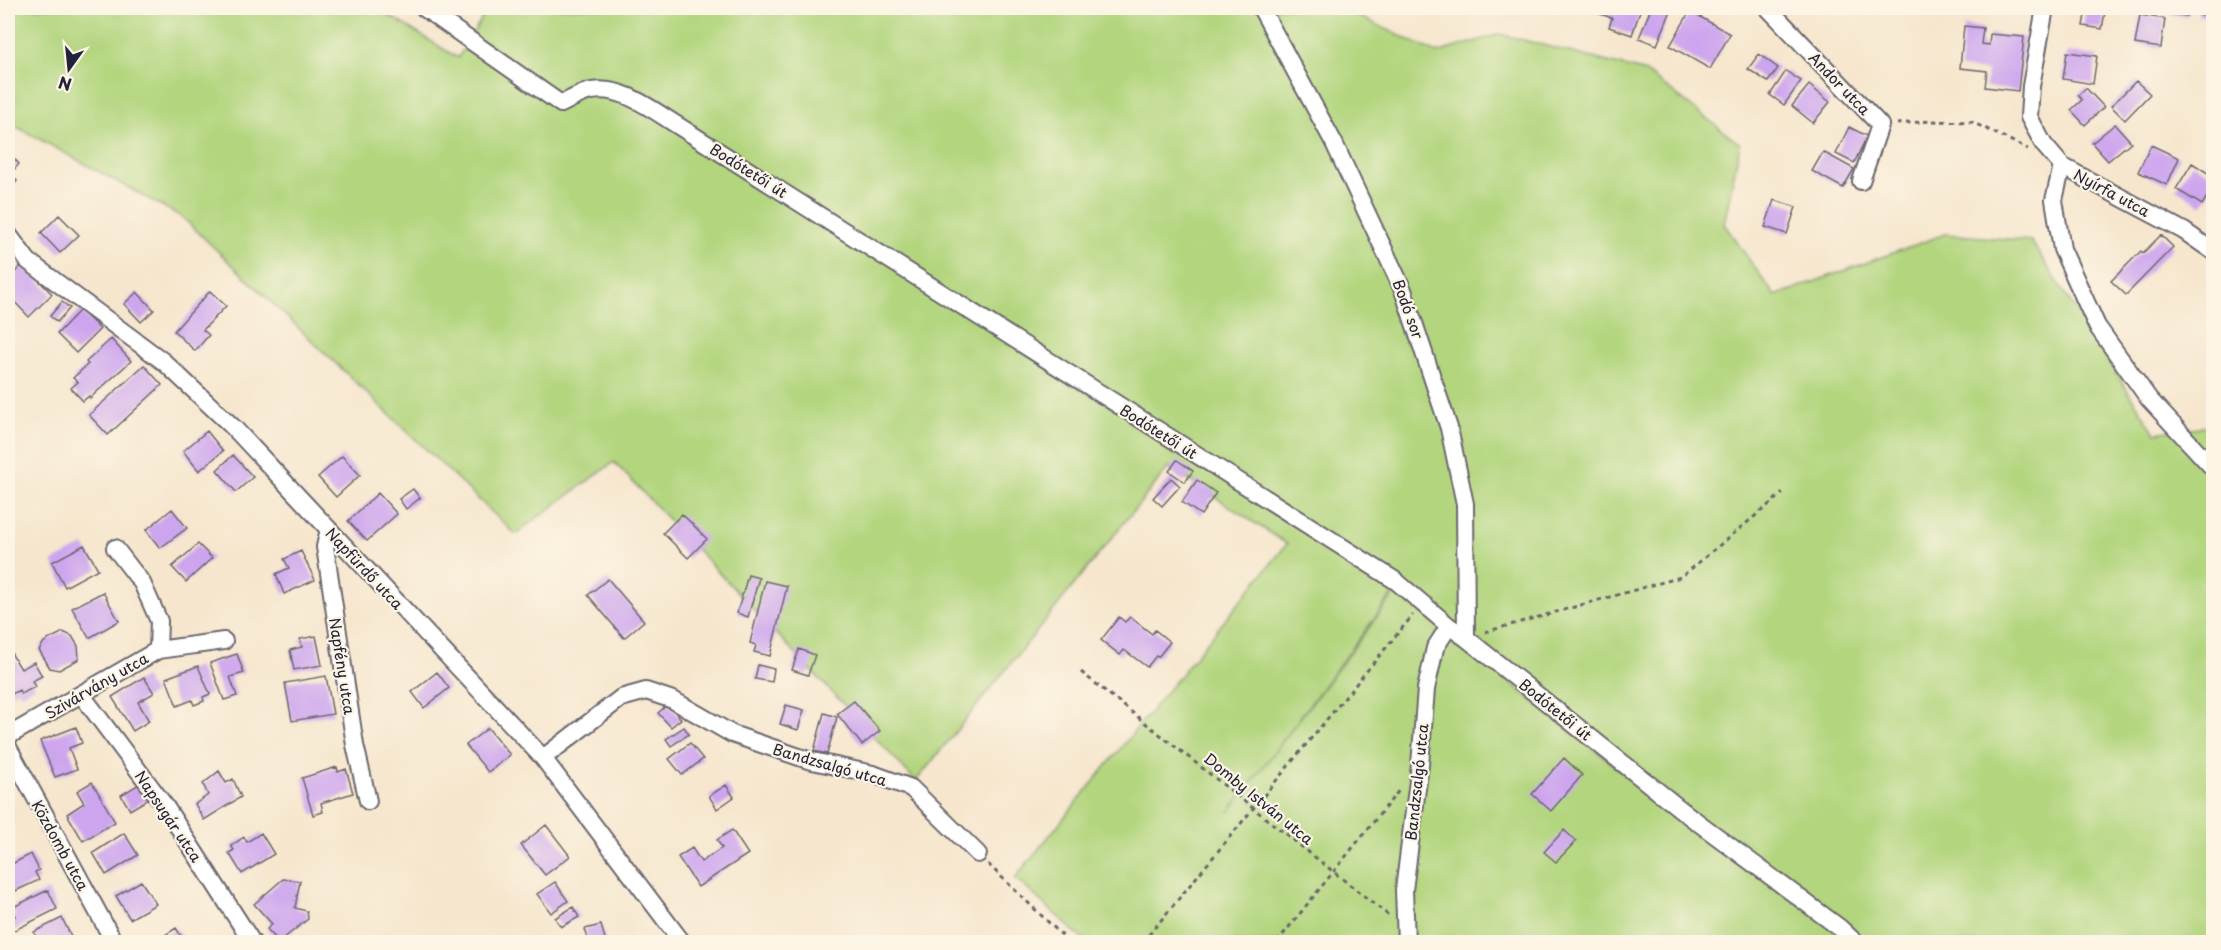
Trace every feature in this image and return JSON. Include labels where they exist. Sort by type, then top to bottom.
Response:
[{"type":"street","name":"Bodótetői út","points":[[424,8],[561,104],[587,92],[606,90],[628,96],[1396,581],[1449,626],[1683,812],[1840,928],[1855,942]]},
{"type":"street","name":"Bodó sor","points":[[1261,8],[1334,143],[1403,290],[1449,428],[1466,504],[1466,638]]},
{"type":"street","name":"Andor utca","points":[[1768,8],[1880,125]]},
{"type":"street","name":"Nyírfa utca","points":[[2045,8],[2031,86],[2029,117],[2044,145],[2062,166],[2184,231],[2214,252]]},
{"type":"street","points":[[1861,181],[1880,125]]},
{"type":"street","points":[[2062,166],[2054,200],[2062,249],[2097,326],[2149,399],[2214,469]]},
{"type":"street","name":"Napfürdő utca","points":[[8,234],[28,261],[164,362],[234,428],[543,758],[682,942]]},
{"type":"street","name":"Napfény utca","points":[[329,529],[325,547],[355,745],[368,801]]},
{"type":"street","points":[[115,548],[142,583],[159,621],[158,650]]},
{"type":"street","name":"Bandzsalgó utca","points":[[1406,936],[1404,890],[1420,765],[1426,689],[1435,648],[1449,626]]},
{"type":"street","name":"Szivárvány utca","points":[[8,736],[158,650],[224,642]]},
{"type":"street","name":"Bandzsalgó utca","points":[[543,758],[621,698],[646,691],[673,700],[732,735],[808,760],[873,774],[911,788],[978,854]]},
{"type":"street","name":"Napsugár utca","points":[[81,694],[165,806],[252,942]]},
{"type":"street","name":"Közdomb utca","points":[[8,747],[114,942]]},
{"type":"path","name":"Andor utca","points":[[1880,125],[1930,121],[1972,122],[2032,151]]},
{"type":"path","points":[[1466,638],[1681,577],[1783,493]]},
{"type":"path","points":[[1143,942],[1423,603]]},
{"type":"path","name":"Domby István utca","points":[[1081,672],[1333,872],[1406,936]]},
{"type":"path","points":[[1277,942],[1420,765]]},
{"type":"path","points":[[978,854],[1069,942]]},
{"type":"green space","points":[[8,8],[377,8],[458,58],[488,8],[1341,8],[1437,53],[1500,34],[1646,72],[1740,144],[1724,224],[1775,296],[1945,234],[2031,241],[2155,433],[2213,425],[2213,942],[1086,942],[1015,878],[1287,544],[1169,467],[916,781],[614,462],[515,534],[182,217],[8,122]],"holes":[[[1397,588],[1750,873],[1396,592],[1229,812]]]},
{"type":"building","points":[[1593,8],[1641,8],[1632,35],[1609,27],[1612,18],[1592,11]]},
{"type":"building","points":[[1651,8],[1672,8],[1657,45],[1639,38]]},
{"type":"building","points":[[2161,8],[2188,8],[2187,16],[2160,13]]},
{"type":"building","points":[[2199,8],[2214,8],[2214,18],[2198,15]]},
{"type":"building","points":[[2086,9],[2105,12],[2102,29],[2083,26]]},
{"type":"building","points":[[1690,11],[1730,34],[1710,69],[1670,46]]},
{"type":"building","points":[[2140,15],[2165,19],[2161,48],[2135,44]]},
{"type":"building","points":[[1964,26],[1983,28],[1981,44],[1989,45],[1990,34],[2024,37],[2018,91],[1985,87],[1987,71],[1960,68]]},
{"type":"building","points":[[2067,52],[2097,56],[2093,84],[2063,79]]},
{"type":"building","points":[[1759,54],[1778,68],[1768,82],[1748,69]]},
{"type":"building","points":[[1786,71],[1801,81],[1784,105],[1770,95]]},
{"type":"building","points":[[2136,81],[2150,94],[2125,120],[2111,106]]},
{"type":"building","points":[[1809,85],[1830,102],[1813,123],[1792,106]]},
{"type":"building","points":[[2086,88],[2104,107],[2085,125],[2071,110],[2082,100],[2078,95]]},
{"type":"building","points":[[2115,124],[2131,142],[2108,161],[2092,143]]},
{"type":"building","points":[[1849,127],[1867,136],[1854,163],[1836,154]]},
{"type":"building","points":[[2151,145],[2179,158],[2167,185],[2138,172]]},
{"type":"building","points":[[8,152],[19,164],[10,174],[17,181],[8,190]]},
{"type":"building","points":[[1823,152],[1854,169],[1843,188],[1812,171]]},
{"type":"building","points":[[2192,163],[2214,177],[2214,186],[2202,205],[2176,189]]},
{"type":"building","points":[[1774,200],[1796,207],[1787,234],[1765,227]]},
{"type":"building","points":[[59,215],[79,235],[60,253],[41,233]]},
{"type":"building","points":[[2161,235],[2173,247],[2126,295],[2111,281]]},
{"type":"building","points":[[23,264],[52,294],[29,317],[8,295],[8,279]]},
{"type":"building","points":[[210,291],[226,306],[203,330],[209,335],[195,351],[174,331]]},
{"type":"building","points":[[137,292],[154,310],[141,322],[124,304]]},
{"type":"building","points":[[62,302],[70,308],[57,322],[50,316]]},
{"type":"building","points":[[80,310],[100,329],[76,353],[57,334]]},
{"type":"building","points":[[111,339],[131,361],[90,398],[89,396],[83,401],[71,388],[78,382],[73,378],[88,364],[86,362]]},
{"type":"building","points":[[144,365],[162,385],[108,435],[89,415]]},
{"type":"building","points":[[207,431],[223,451],[199,471],[183,451]]},
{"type":"building","points":[[233,455],[253,477],[236,492],[217,470]]},
{"type":"building","points":[[342,456],[360,475],[336,497],[318,477]]},
{"type":"building","points":[[1177,460],[1193,471],[1185,482],[1169,471]]},
{"type":"building","points":[[1171,478],[1180,486],[1162,506],[1153,498]]},
{"type":"building","points":[[1197,480],[1216,493],[1201,515],[1182,502]]},
{"type":"building","points":[[413,489],[420,498],[406,509],[399,499]]},
{"type":"building","points":[[378,493],[397,514],[367,541],[348,521]]},
{"type":"building","points":[[172,509],[187,528],[160,548],[146,530]]},
{"type":"building","points":[[682,514],[707,539],[688,558],[663,533]]},
{"type":"building","points":[[198,544],[212,558],[186,582],[172,567]]},
{"type":"building","points":[[84,545],[98,569],[65,587],[52,562]]},
{"type":"building","points":[[301,551],[315,580],[284,594],[276,574],[289,568],[284,559]]},
{"type":"building","points":[[748,575],[759,578],[748,617],[737,613]]},
{"type":"building","points":[[608,579],[644,621],[624,638],[588,595]]},
{"type":"building","points":[[765,581],[787,586],[770,656],[754,652],[756,645],[750,643]]},
{"type":"building","points":[[103,592],[119,621],[89,638],[72,608]]},
{"type":"building","points":[[1119,617],[1125,622],[1130,617],[1152,634],[1155,630],[1170,642],[1147,667],[1124,650],[1120,655],[1101,640]]},
{"type":"building","points":[[63,632],[72,636],[78,646],[79,659],[59,670],[50,668],[39,650],[44,642]]},
{"type":"building","points":[[316,636],[322,665],[294,670],[290,650],[302,647],[300,639]]},
{"type":"building","points":[[799,649],[815,655],[808,675],[792,670]]},
{"type":"building","points":[[11,653],[21,669],[34,662],[42,676],[32,681],[35,687],[21,694],[19,690],[12,694],[8,686],[8,655]]},
{"type":"building","points":[[237,654],[244,673],[230,677],[237,696],[224,700],[210,663]]},
{"type":"building","points":[[758,665],[774,669],[772,682],[755,679]]},
{"type":"building","points":[[198,666],[210,694],[203,697],[204,701],[194,705],[192,700],[177,706],[166,678]]},
{"type":"building","points":[[437,672],[449,688],[424,708],[412,692]]},
{"type":"building","points":[[326,676],[333,714],[292,721],[285,683]]},
{"type":"building","points":[[144,677],[154,693],[138,702],[149,721],[133,731],[112,697]]},
{"type":"building","points":[[854,701],[880,731],[862,745],[837,714]]},
{"type":"building","points":[[668,704],[681,719],[671,727],[658,713]]},
{"type":"building","points":[[786,705],[804,710],[798,730],[780,724]]},
{"type":"building","points":[[824,713],[837,717],[827,754],[814,751]]},
{"type":"building","points":[[76,727],[82,743],[69,748],[77,769],[55,777],[40,741]]},
{"type":"building","points":[[684,727],[689,734],[671,746],[666,739]]},
{"type":"building","points":[[488,728],[510,755],[488,772],[466,745]]},
{"type":"building","points":[[690,743],[703,759],[682,775],[669,759]]},
{"type":"building","points":[[1564,758],[1582,775],[1551,811],[1532,794]]},
{"type":"building","points":[[337,767],[338,772],[346,769],[353,793],[321,803],[323,812],[313,815],[302,778]]},
{"type":"building","points":[[219,771],[226,783],[233,779],[241,797],[204,820],[195,804],[208,795],[203,784]]},
{"type":"building","points":[[92,782],[115,822],[83,841],[67,814],[84,803],[77,791]]},
{"type":"building","points":[[141,783],[150,798],[130,810],[121,795]]},
{"type":"building","points":[[726,785],[734,797],[717,809],[709,796]]},
{"type":"building","points":[[546,825],[570,856],[545,875],[521,845]]},
{"type":"building","points":[[732,830],[748,854],[698,887],[678,857],[692,848],[701,862],[722,848],[717,840]]},
{"type":"building","points":[[1564,830],[1576,841],[1556,862],[1544,852]]},
{"type":"building","points":[[124,833],[138,855],[106,875],[93,853]]},
{"type":"building","points":[[261,833],[274,854],[242,874],[229,853],[234,850],[231,846],[244,837],[247,842]]},
{"type":"building","points":[[31,854],[39,870],[35,872],[39,880],[9,894],[8,866]]},
{"type":"building","points":[[283,879],[300,881],[295,908],[307,911],[308,919],[279,942],[267,929],[272,924],[254,904]]},
{"type":"building","points":[[141,881],[156,904],[130,919],[116,896]]},
{"type":"building","points":[[555,882],[568,901],[551,913],[537,894]]},
{"type":"building","points":[[48,890],[57,909],[11,932],[8,919],[15,916],[11,908]]},
{"type":"building","points":[[573,907],[579,917],[561,927],[555,918]]},
{"type":"building","points":[[62,918],[73,940],[33,942],[38,940],[34,932]]},
{"type":"building","points":[[601,925],[606,942],[589,942],[585,929]]},
{"type":"building","points":[[176,928],[185,942],[154,942]]}]
